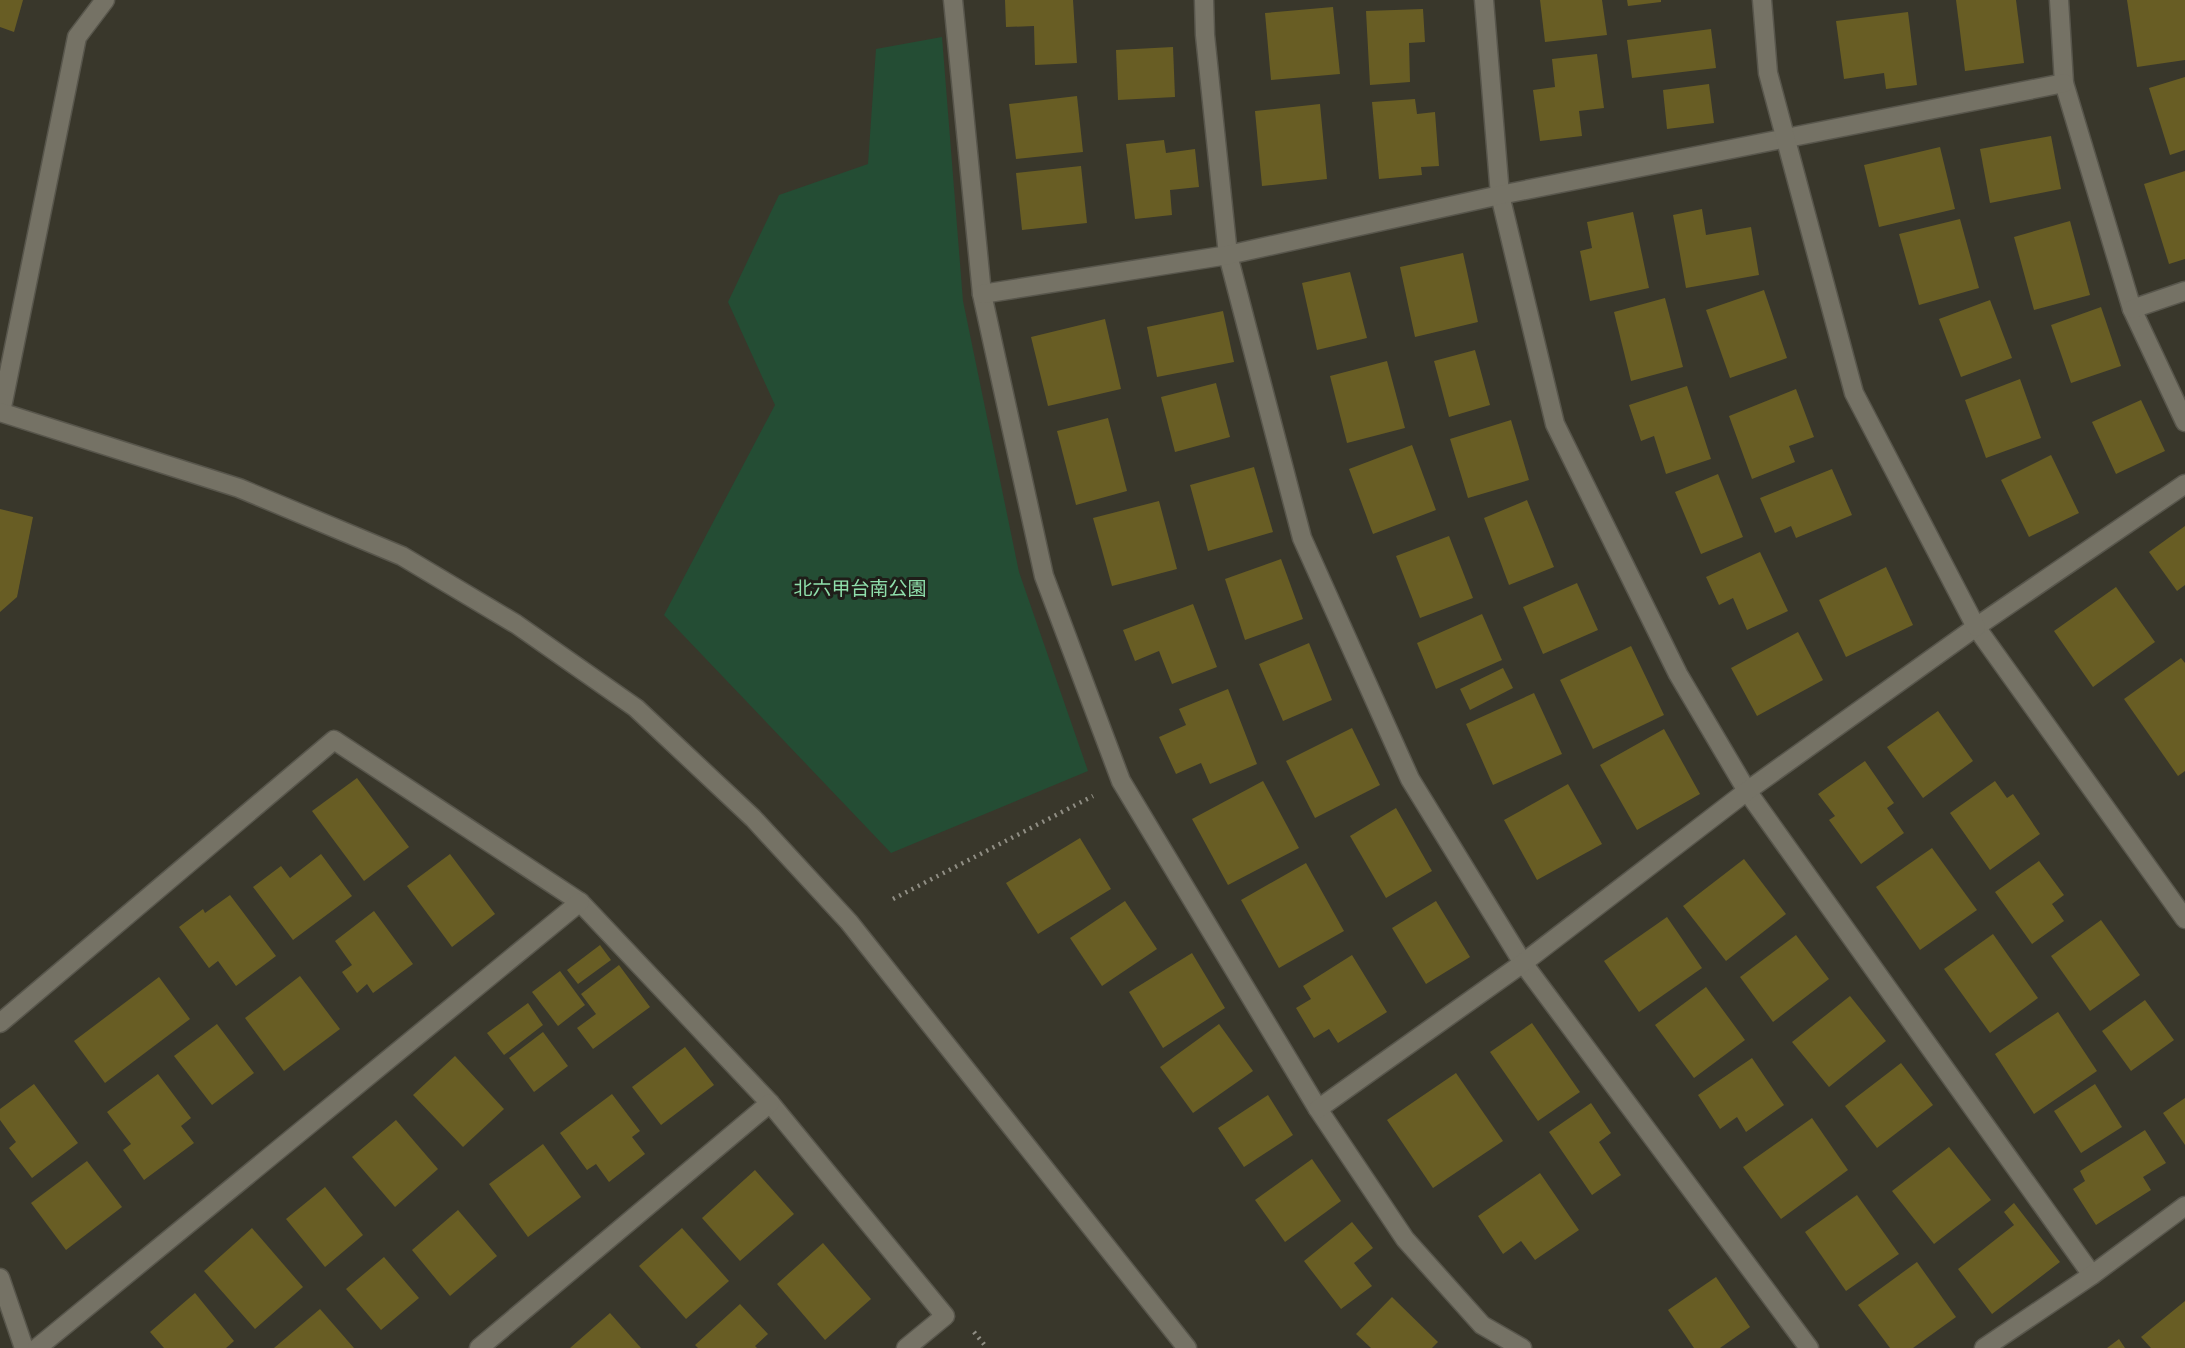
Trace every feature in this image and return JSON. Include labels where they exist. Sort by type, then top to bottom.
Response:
[{"type":"street","points":[[105,0],[77,37],[0,412],[239,488],[402,556],[516,624],[636,708],[753,818],[849,922],[1187,1348]]},
{"type":"street","points":[[953,0],[982,294],[1044,576],[1121,781],[1318,1109],[1405,1239],[1482,1325],[1522,1348]]},
{"type":"street","points":[[1204,0],[1205,35],[1228,256],[1302,538],[1410,779],[1523,962],[1809,1348]]},
{"type":"street","points":[[1484,0],[1500,195],[1555,424],[1678,674],[1747,791],[2092,1275]]},
{"type":"street","points":[[1762,0],[1768,73],[1854,393],[1976,628],[2185,919]]},
{"type":"street","points":[[2059,0],[2064,83],[2132,309],[2185,422]]},
{"type":"street","points":[[982,294],[1228,256],[1500,195],[2064,83]]},
{"type":"street","points":[[2132,309],[2185,291]]},
{"type":"street","points":[[1318,1109],[1523,962],[1747,791],[2185,484]]},
{"type":"street","points":[[0,1023],[334,740],[580,902],[770,1103],[945,1316],[906,1348]]},
{"type":"street","points":[[37,1348],[580,902]]},
{"type":"street","points":[[479,1348],[770,1103]]},
{"type":"street","points":[[1984,1348],[2092,1275],[2185,1206]]},
{"type":"street","points":[[0,1278],[24,1348]]},
{"type":"path","points":[[893,899],[1121,781]]},
{"type":"green space","name":"北六甲台南公園","points":[[942,37],[963,301],[1019,572],[1088,771],[891,853],[664,615],[775,405],[728,302],[779,195],[868,164],[876,49]]},
{"type":"building","points":[[0,0],[23,0],[14,32],[0,27]]},
{"type":"building","points":[[1005,0],[1073,0],[1077,63],[1035,65],[1034,26],[1006,27]]},
{"type":"building","points":[[1540,0],[1602,0],[1607,35],[1545,42]]},
{"type":"building","points":[[1627,0],[1661,0],[1661,2],[1628,6]]},
{"type":"building","points":[[1956,0],[2016,0],[2024,63],[1965,71]]},
{"type":"building","points":[[2127,0],[2185,0],[2185,60],[2137,67]]},
{"type":"building","points":[[1333,7],[1340,74],[1271,80],[1265,13]]},
{"type":"building","points":[[1423,9],[1425,42],[1409,43],[1410,82],[1370,85],[1366,11]]},
{"type":"building","points":[[1908,12],[1917,85],[1886,89],[1884,73],[1844,79],[1836,21]]},
{"type":"building","points":[[1711,29],[1716,68],[1632,78],[1627,40]]},
{"type":"building","points":[[1173,47],[1175,97],[1118,100],[1116,50]]},
{"type":"building","points":[[1597,54],[1604,108],[1579,111],[1582,136],[1540,141],[1533,90],[1555,87],[1552,59]]},
{"type":"building","points":[[2185,77],[2185,150],[2170,155],[2149,88]]},
{"type":"building","points":[[1709,84],[1714,123],[1667,129],[1663,90]]},
{"type":"building","points":[[1077,96],[1083,152],[1016,159],[1009,104]]},
{"type":"building","points":[[1415,99],[1417,114],[1435,112],[1439,166],[1421,167],[1422,175],[1379,179],[1372,102]]},
{"type":"building","points":[[1320,104],[1327,179],[1262,186],[1255,111]]},
{"type":"building","points":[[2051,136],[2061,189],[1990,203],[1980,149]]},
{"type":"building","points":[[1164,140],[1166,153],[1195,149],[1199,187],[1170,190],[1172,215],[1135,219],[1126,144]]},
{"type":"building","points":[[1940,147],[1955,209],[1879,227],[1864,165]]},
{"type":"building","points":[[1081,166],[1087,223],[1022,230],[1016,173]]},
{"type":"building","points":[[2185,171],[2185,259],[2169,264],[2144,184]]},
{"type":"building","points":[[1702,209],[1706,235],[1751,227],[1759,275],[1686,288],[1673,215]]},
{"type":"building","points":[[1633,212],[1649,288],[1590,301],[1580,251],[1592,248],[1587,222]]},
{"type":"building","points":[[1960,219],[1979,288],[1919,305],[1899,234]]},
{"type":"building","points":[[2070,221],[2090,295],[2034,310],[2014,237]]},
{"type":"building","points":[[1463,253],[1478,322],[1415,337],[1400,267]]},
{"type":"building","points":[[1350,272],[1367,338],[1317,350],[1302,283]]},
{"type":"building","points":[[1764,290],[1787,358],[1730,378],[1706,310]]},
{"type":"building","points":[[1665,298],[1683,367],[1631,381],[1614,312]]},
{"type":"building","points":[[1990,300],[2012,358],[1961,377],[1939,319]]},
{"type":"building","points":[[2101,307],[2121,366],[2071,383],[2051,325]]},
{"type":"building","points":[[1223,311],[1234,362],[1157,377],[1147,327]]},
{"type":"building","points":[[1105,319],[1121,389],[1048,406],[1031,337]]},
{"type":"building","points":[[1475,350],[1490,405],[1449,417],[1434,361]]},
{"type":"building","points":[[1387,361],[1405,428],[1347,443],[1330,376]]},
{"type":"building","points":[[2020,379],[2041,438],[1986,458],[1965,400]]},
{"type":"building","points":[[1216,383],[1230,437],[1175,452],[1161,397]]},
{"type":"building","points":[[1687,386],[1711,459],[1666,474],[1654,436],[1641,441],[1629,405]]},
{"type":"building","points":[[1796,389],[1814,437],[1789,446],[1795,462],[1752,479],[1729,416]]},
{"type":"building","points":[[2141,400],[2165,451],[2116,474],[2092,422]]},
{"type":"building","points":[[1108,418],[1127,491],[1076,505],[1057,431]]},
{"type":"building","points":[[1511,420],[1529,480],[1468,498],[1450,439]]},
{"type":"building","points":[[1412,445],[1436,510],[1373,534],[1349,469]]},
{"type":"building","points":[[2051,455],[2079,513],[2029,537],[2001,480]]},
{"type":"building","points":[[1254,467],[1273,532],[1208,551],[1190,485]]},
{"type":"building","points":[[1832,469],[1852,515],[1796,538],[1791,526],[1775,533],[1760,498]]},
{"type":"building","points":[[1718,474],[1743,537],[1701,554],[1675,492]]},
{"type":"building","points":[[1527,500],[1554,567],[1509,585],[1484,518]]},
{"type":"building","points":[[1159,501],[1177,569],[1112,586],[1093,518]]},
{"type":"building","points":[[0,509],[33,517],[17,597],[0,612]]},
{"type":"building","points":[[2185,526],[2185,585],[2177,591],[2149,552]]},
{"type":"building","points":[[1449,536],[1473,598],[1420,618],[1396,556]]},
{"type":"building","points":[[1760,552],[1788,611],[1747,630],[1733,598],[1719,605],[1706,577]]},
{"type":"building","points":[[1281,559],[1303,619],[1245,640],[1225,579]]},
{"type":"building","points":[[1886,567],[1913,625],[1846,657],[1819,600]]},
{"type":"building","points":[[1577,583],[1598,630],[1543,654],[1523,607]]},
{"type":"building","points":[[2116,587],[2155,642],[2093,687],[2054,631]]},
{"type":"building","points":[[1193,604],[1217,667],[1172,684],[1159,651],[1135,661],[1123,630]]},
{"type":"building","points":[[1482,614],[1502,660],[1436,689],[1417,643]]},
{"type":"building","points":[[1798,632],[1823,680],[1757,716],[1731,668]]},
{"type":"building","points":[[1309,643],[1332,700],[1283,721],[1259,664]]},
{"type":"building","points":[[1631,646],[1664,715],[1593,749],[1560,680]]},
{"type":"building","points":[[2181,658],[2185,663],[2185,771],[2178,776],[2124,699]]},
{"type":"building","points":[[1503,668],[1513,688],[1470,710],[1460,689]]},
{"type":"building","points":[[1228,689],[1257,764],[1210,784],[1201,763],[1176,774],[1159,737],[1186,725],[1179,709]]},
{"type":"building","points":[[1534,693],[1562,754],[1493,785],[1466,724]]},
{"type":"building","points":[[1938,711],[1973,761],[1923,798],[1887,747]]},
{"type":"building","points":[[1352,728],[1380,785],[1315,818],[1286,761]]},
{"type":"building","points":[[1664,729],[1700,794],[1637,830],[1600,765]]},
{"type":"building","points":[[1865,761],[1894,803],[1887,808],[1904,833],[1861,864],[1829,820],[1835,816],[1818,794]]},
{"type":"building","points":[[357,778],[409,847],[364,881],[312,811]]},
{"type":"building","points":[[1263,781],[1299,848],[1228,885],[1192,819]]},
{"type":"building","points":[[1995,781],[2007,798],[2013,794],[2040,834],[1990,870],[1950,813]]},
{"type":"building","points":[[1568,784],[1602,844],[1537,880],[1504,820]]},
{"type":"building","points":[[1396,808],[1432,871],[1386,898],[1350,836]]},
{"type":"building","points":[[1080,838],[1111,889],[1038,934],[1006,883]]},
{"type":"building","points":[[1932,848],[1977,910],[1920,950],[1876,887]]},
{"type":"building","points":[[321,854],[352,896],[293,940],[253,887],[281,866],[290,878]]},
{"type":"building","points":[[450,854],[495,914],[452,947],[407,886]]},
{"type":"building","points":[[1744,859],[1786,914],[1726,961],[1683,906]]},
{"type":"building","points":[[2039,861],[2064,895],[2052,904],[2064,921],[2032,944],[1995,892]]},
{"type":"building","points":[[1306,863],[1344,931],[1279,968],[1241,900]]},
{"type":"building","points":[[230,895],[276,956],[236,986],[218,961],[209,968],[179,927],[203,909],[205,913]]},
{"type":"building","points":[[1125,901],[1157,949],[1102,986],[1070,938]]},
{"type":"building","points":[[1436,901],[1470,957],[1426,984],[1392,928]]},
{"type":"building","points":[[374,911],[413,964],[373,993],[367,984],[357,993],[342,972],[352,965],[335,941]]},
{"type":"building","points":[[1667,917],[1702,968],[1639,1012],[1604,961]]},
{"type":"building","points":[[2101,920],[2140,975],[2090,1011],[2051,956]]},
{"type":"building","points":[[1993,934],[2038,998],[1990,1033],[1944,969]]},
{"type":"building","points":[[1796,935],[1829,979],[1773,1022],[1740,977]]},
{"type":"building","points":[[600,945],[611,960],[578,984],[567,970]]},
{"type":"building","points":[[1192,953],[1225,1008],[1163,1048],[1129,992]]},
{"type":"building","points":[[1352,955],[1387,1012],[1338,1043],[1329,1029],[1314,1038],[1296,1008],[1311,999],[1303,986]]},
{"type":"building","points":[[619,965],[650,1007],[593,1049],[577,1028],[596,1014],[581,994]]},
{"type":"building","points":[[560,971],[585,1005],[558,1026],[532,992]]},
{"type":"building","points":[[300,976],[340,1029],[284,1071],[245,1018]]},
{"type":"building","points":[[159,977],[190,1019],[105,1083],[74,1041]]},
{"type":"building","points":[[1706,987],[1745,1040],[1694,1078],[1655,1025]]},
{"type":"building","points":[[1850,996],[1886,1041],[1829,1087],[1792,1042]]},
{"type":"building","points":[[2145,1000],[2174,1040],[2131,1071],[2102,1031]]},
{"type":"building","points":[[528,1003],[543,1025],[504,1055],[487,1033]]},
{"type":"building","points":[[2058,1012],[2097,1071],[2034,1114],[1995,1054]]},
{"type":"building","points":[[1532,1023],[1580,1092],[1538,1121],[1490,1052]]},
{"type":"building","points":[[217,1024],[254,1073],[212,1105],[174,1056]]},
{"type":"building","points":[[1219,1024],[1253,1071],[1193,1113],[1160,1067]]},
{"type":"building","points":[[543,1032],[568,1066],[534,1092],[509,1058]]},
{"type":"building","points":[[685,1047],[714,1085],[661,1125],[632,1087]]},
{"type":"building","points":[[455,1056],[504,1109],[463,1147],[413,1095]]},
{"type":"building","points":[[1752,1058],[1784,1105],[1746,1132],[1737,1117],[1720,1129],[1698,1095]]},
{"type":"building","points":[[1901,1063],[1933,1105],[1877,1148],[1845,1106]]},
{"type":"building","points":[[1456,1073],[1503,1141],[1433,1188],[1387,1120]]},
{"type":"building","points":[[158,1074],[191,1118],[181,1126],[194,1143],[144,1180],[123,1150],[131,1144],[107,1112]]},
{"type":"building","points":[[34,1084],[78,1143],[32,1178],[9,1148],[16,1142],[0,1120],[0,1109]]},
{"type":"building","points":[[2095,1084],[2122,1127],[2081,1153],[2054,1111]]},
{"type":"building","points":[[612,1094],[640,1131],[632,1137],[645,1154],[609,1182],[596,1164],[587,1170],[560,1133]]},
{"type":"building","points":[[1268,1095],[1293,1135],[1244,1167],[1218,1128]]},
{"type":"building","points":[[2185,1098],[2185,1145],[2163,1113]]},
{"type":"building","points":[[1591,1103],[1611,1133],[1599,1142],[1621,1175],[1592,1195],[1549,1132]]},
{"type":"building","points":[[1812,1118],[1848,1170],[1781,1219],[1743,1167]]},
{"type":"building","points":[[396,1120],[438,1169],[395,1207],[352,1157]]},
{"type":"building","points":[[2145,1130],[2166,1163],[2143,1177],[2151,1190],[2096,1225],[2073,1189],[2085,1181],[2080,1171]]},
{"type":"building","points":[[543,1144],[581,1197],[528,1237],[489,1184]]},
{"type":"building","points":[[1949,1147],[1991,1200],[1934,1244],[1892,1191]]},
{"type":"building","points":[[1312,1159],[1341,1201],[1285,1242],[1255,1200]]},
{"type":"building","points":[[87,1161],[122,1207],[66,1250],[31,1203]]},
{"type":"building","points":[[755,1170],[794,1214],[740,1261],[702,1218]]},
{"type":"building","points":[[1540,1173],[1579,1230],[1535,1260],[1521,1241],[1503,1254],[1478,1216]]},
{"type":"building","points":[[325,1187],[363,1235],[325,1267],[286,1219]]},
{"type":"building","points":[[1857,1195],[1899,1254],[1846,1291],[1805,1232]]},
{"type":"building","points":[[2014,1203],[2060,1262],[1992,1314],[1958,1269],[2014,1225],[2004,1212]]},
{"type":"building","points":[[458,1210],[497,1256],[450,1296],[412,1250]]},
{"type":"building","points":[[1352,1222],[1373,1248],[1354,1263],[1372,1286],[1341,1309],[1304,1261]]},
{"type":"building","points":[[252,1228],[303,1287],[255,1329],[204,1271]]},
{"type":"building","points":[[682,1228],[729,1281],[686,1319],[639,1266]]},
{"type":"building","points":[[823,1243],[871,1299],[825,1340],[777,1284]]},
{"type":"building","points":[[384,1257],[419,1298],[381,1330],[346,1289]]},
{"type":"building","points":[[1917,1262],[1956,1317],[1913,1348],[1890,1348],[1858,1305]]},
{"type":"building","points":[[1716,1277],[1750,1327],[1720,1348],[1694,1348],[1668,1310]]},
{"type":"building","points":[[195,1293],[234,1341],[226,1348],[164,1348],[150,1332]]},
{"type":"building","points":[[1392,1297],[1438,1342],[1432,1348],[1371,1348],[1356,1334]]},
{"type":"building","points":[[2185,1301],[2185,1348],[2151,1348],[2141,1337]]},
{"type":"building","points":[[740,1304],[768,1334],[755,1346],[757,1348],[698,1348],[695,1345]]},
{"type":"building","points":[[320,1309],[354,1348],[274,1348]]},
{"type":"building","points":[[610,1313],[641,1348],[570,1348]]},
{"type":"building","points":[[2119,1339],[2125,1348],[2107,1348]]}]
